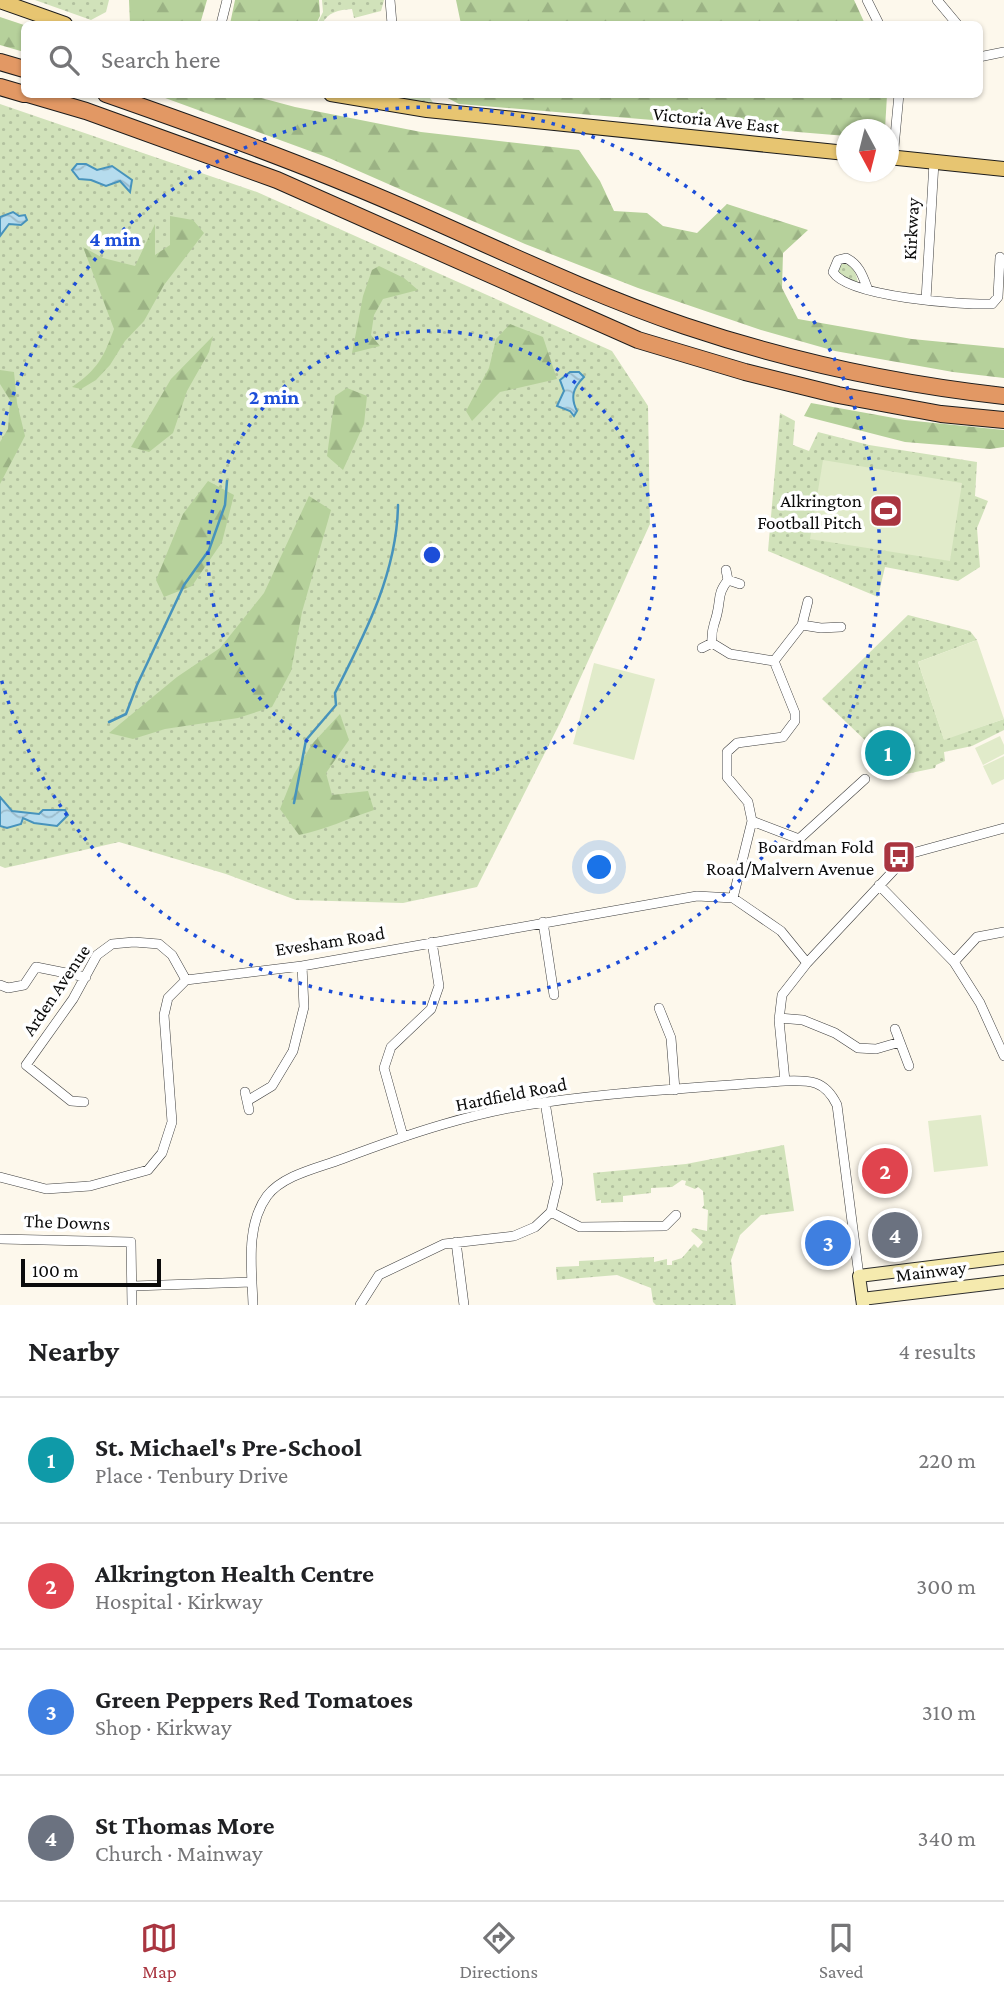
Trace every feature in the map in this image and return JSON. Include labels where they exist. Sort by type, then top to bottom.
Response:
[{"type":"highway","points":[[0,62],[21,68]]},
{"type":"highway","points":[[0,87],[21,93]]},
{"type":"highway","points":[[41,98],[86,110],[277,180],[638,340],[745,372],[838,395],[941,414],[1004,420]]},
{"type":"highway","points":[[117,98],[287,160],[401,206],[612,299],[684,326],[843,371],[944,389],[1004,396]]},
{"type":"main road","points":[[0,1],[57,21]]},
{"type":"main road","name":"Victoria Ave East","points":[[355,98],[428,110],[836,152]]},
{"type":"main road","points":[[899,159],[1004,169]]},
{"type":"street","points":[[222,21],[227,0]]},
{"type":"street","points":[[390,0],[391,21]]},
{"type":"street","points":[[867,0],[878,21]]},
{"type":"street","points":[[937,0],[954,21]]},
{"type":"street","points":[[983,56],[1004,52]]},
{"type":"street","points":[[896,119],[898,98]]},
{"type":"street","name":"Kirkway","points":[[926,300],[934,162]]},
{"type":"street","points":[[868,290],[926,300],[992,304],[998,297],[1000,257]]},
{"type":"street","points":[[712,643],[710,628],[717,615],[719,593],[727,575],[740,584]]},
{"type":"street","points":[[774,661],[803,625],[808,601]]},
{"type":"street","points":[[803,625],[841,627]]},
{"type":"street","points":[[702,648],[712,643]]},
{"type":"street","points":[[712,643],[730,654],[774,661]]},
{"type":"street","points":[[774,661],[795,713],[795,721],[783,737],[737,743],[727,752],[727,777],[748,802],[752,821],[733,898],[781,931],[807,963]]},
{"type":"street","points":[[752,821],[799,839],[865,779]]},
{"type":"street","points":[[785,1081],[779,1018],[782,995],[807,963],[909,854],[1004,828]]},
{"type":"street","points":[[878,885],[954,962],[980,1003],[1004,1056]]},
{"type":"street","name":"Evesham Road","points":[[186,980],[302,966],[697,896],[733,898]]},
{"type":"street","points":[[543,922],[554,995]]},
{"type":"street","points":[[954,962],[977,937],[1004,932]]},
{"type":"street","points":[[403,1136],[384,1068],[391,1047],[431,1009],[439,986],[432,942]]},
{"type":"street","name":"Arden Avenue","points":[[84,1102],[71,1101],[26,1065],[86,977],[97,956],[112,944],[159,944],[172,955],[186,980]]},
{"type":"street","points":[[247,1101],[272,1086],[293,1051],[304,1007],[302,966]]},
{"type":"street","points":[[0,985],[8,988],[24,985],[36,967],[86,977]]},
{"type":"street","points":[[0,1177],[46,1189],[90,1186],[148,1170],[162,1153],[172,1122],[164,1015],[168,998],[186,980]]},
{"type":"street","points":[[658,1009],[671,1038],[675,1090]]},
{"type":"street","points":[[779,1018],[803,1020],[835,1033],[858,1048],[876,1049],[900,1042]]},
{"type":"street","points":[[895,1029],[909,1066]]},
{"type":"street","name":"Hardfield Road","points":[[253,1305],[253,1234],[256,1214],[268,1194],[290,1178],[403,1136],[498,1111],[545,1102],[785,1081],[810,1081],[818,1084],[831,1094],[839,1114],[859,1276]]},
{"type":"street","points":[[360,1305],[379,1275],[444,1244],[514,1236],[536,1227],[551,1212],[558,1182],[545,1102]]},
{"type":"street","points":[[551,1212],[580,1227],[667,1231],[676,1215]]},
{"type":"street","name":"The Downs","points":[[0,1239],[131,1242],[132,1305]]},
{"type":"street","points":[[456,1242],[464,1305]]},
{"type":"street","name":"Mainway","points":[[859,1276],[1004,1258]]},
{"type":"street","points":[[859,1276],[862,1302]]},
{"type":"street","points":[[133,1286],[252,1282]]},
{"type":"street","name":"Mainway","points":[[862,1302],[1004,1282]]},
{"type":"green space","points":[[35,0],[109,0],[106,12],[91,20]]},
{"type":"green space","points":[[129,0],[207,0],[201,21],[130,21]]},
{"type":"green space","points":[[235,0],[319,0],[320,16],[318,21],[231,21]]},
{"type":"green space","points":[[322,0],[384,0],[381,11],[354,18],[352,9],[334,12],[324,21],[318,21],[323,12]]},
{"type":"green space","points":[[456,0],[854,0],[864,21],[460,21]]},
{"type":"green space","points":[[0,17],[21,24],[21,51],[0,45]]},
{"type":"green space","points":[[165,98],[261,98],[421,132],[579,150],[600,181],[614,211],[647,213],[663,226],[697,233],[727,204],[808,230],[783,253],[782,288],[798,319],[912,339],[1004,348],[1004,378],[953,372],[835,351],[761,330],[638,288],[525,244],[329,158]]},
{"type":"green space","points":[[401,98],[430,98],[434,104]]},
{"type":"green space","points":[[448,98],[887,98],[886,119],[836,119],[836,135],[459,104]]},
{"type":"green space","points":[[0,104],[257,192],[612,351],[648,406],[650,524],[560,723],[477,887],[403,903],[296,900],[226,874],[119,842],[5,868],[0,866]]},
{"type":"green space","points":[[170,216],[193,220],[204,233],[164,285],[144,321],[125,341],[110,365],[96,380],[81,389],[72,387],[99,362],[114,329],[83,247],[103,258],[135,266],[155,224],[155,255],[170,245]]},
{"type":"green space","points":[[841,264],[848,265],[853,270],[858,284],[836,274]]},
{"type":"green space","points":[[379,266],[404,278],[418,290],[383,299],[374,315],[371,335],[380,346],[352,353],[363,296],[372,270]]},
{"type":"green space","points":[[510,324],[543,337],[557,379],[500,392],[472,421],[466,411],[489,368],[496,339]]},
{"type":"green space","points":[[213,336],[209,352],[187,391],[173,433],[149,452],[131,447],[171,379]]},
{"type":"green space","points":[[0,370],[14,372],[17,403],[25,436],[0,484],[0,442],[8,429],[10,400],[0,384]]},
{"type":"green space","points":[[347,388],[367,396],[364,424],[343,470],[327,456],[335,396]]},
{"type":"green space","points":[[811,403],[905,420],[1004,430],[1004,447],[990,449],[905,442],[804,416]]},
{"type":"green space","points":[[780,413],[795,421],[793,445],[809,451],[818,432],[869,445],[977,462],[975,496],[988,501],[977,528],[980,567],[958,581],[885,567],[878,597],[768,551]]},
{"type":"green space","name":"Alkrington Football Pitch","points":[[823,460],[962,483],[950,561],[810,539]]},
{"type":"green space","points":[[208,481],[234,495],[222,542],[192,586],[164,597],[156,580],[183,514]]},
{"type":"green space","points":[[309,496],[331,510],[302,612],[291,671],[272,707],[238,718],[165,729],[133,739],[109,733],[177,677],[220,648],[264,593]]},
{"type":"green space","points":[[908,615],[970,631],[977,640],[918,662],[944,739],[1004,719],[1004,730],[972,746],[944,752],[945,761],[935,768],[901,775],[894,772],[901,760],[897,755],[902,750],[886,732],[871,746],[822,699]]},
{"type":"green space","points":[[977,640],[1004,719],[944,740],[918,662]]},
{"type":"green space","points":[[594,663],[655,679],[634,760],[573,744]]},
{"type":"green space","points":[[340,714],[349,740],[326,773],[332,795],[368,791],[374,810],[299,835],[280,809],[294,774],[312,744]]},
{"type":"green space","points":[[1000,736],[1004,754],[983,765],[975,748]]},
{"type":"green space","points":[[1004,756],[1004,779],[992,785],[983,766]]},
{"type":"green space","points":[[981,1115],[988,1166],[934,1172],[928,1121]]},
{"type":"green space","points":[[784,1145],[794,1211],[761,1215],[740,1235],[731,1260],[736,1305],[656,1305],[651,1288],[617,1275],[557,1280],[556,1267],[579,1266],[579,1261],[654,1257],[654,1262],[667,1259],[667,1265],[672,1265],[672,1261],[682,1258],[694,1244],[698,1248],[703,1242],[691,1231],[693,1228],[707,1231],[708,1210],[702,1208],[703,1191],[698,1187],[695,1189],[685,1185],[686,1181],[682,1180],[672,1187],[651,1188],[651,1193],[623,1196],[623,1202],[601,1203],[601,1200],[596,1201],[593,1173],[686,1164]]},
{"type":"water","points":[[77,164],[86,164],[97,170],[112,166],[132,180],[130,192],[120,181],[106,186],[79,179],[72,170]]},
{"type":"water","points":[[13,212],[19,216],[25,215],[27,220],[21,225],[9,224],[0,236],[0,217]]},
{"type":"water","points":[[570,372],[579,372],[584,377],[574,393],[577,411],[574,416],[570,411],[557,406],[564,391],[560,380]]},
{"type":"water","points":[[0,797],[12,811],[39,814],[43,810],[65,810],[68,815],[57,826],[34,823],[23,818],[21,824],[7,828],[0,826]]},
{"type":"waterway","points":[[109,722],[126,714],[184,585],[209,550],[225,505],[227,481]]},
{"type":"waterway","points":[[294,803],[306,740],[336,705],[335,693],[386,579],[398,505]]},
{"type":"place","name":"Alkrington Football Pitch","points":[[886,511]]},
{"type":"place","name":"St. Michael's Pre-School","points":[[888,753]]},
{"type":"place","name":"Boardman Fold Road/Malvern Avenue","points":[[899,857]]},
{"type":"place","name":"Alkrington Health Centre","points":[[885,1171]]},
{"type":"place","name":"St Thomas More","points":[[895,1235]]},
{"type":"place","name":"Green Peppers Red Tomatoes","points":[[828,1243]]}]
